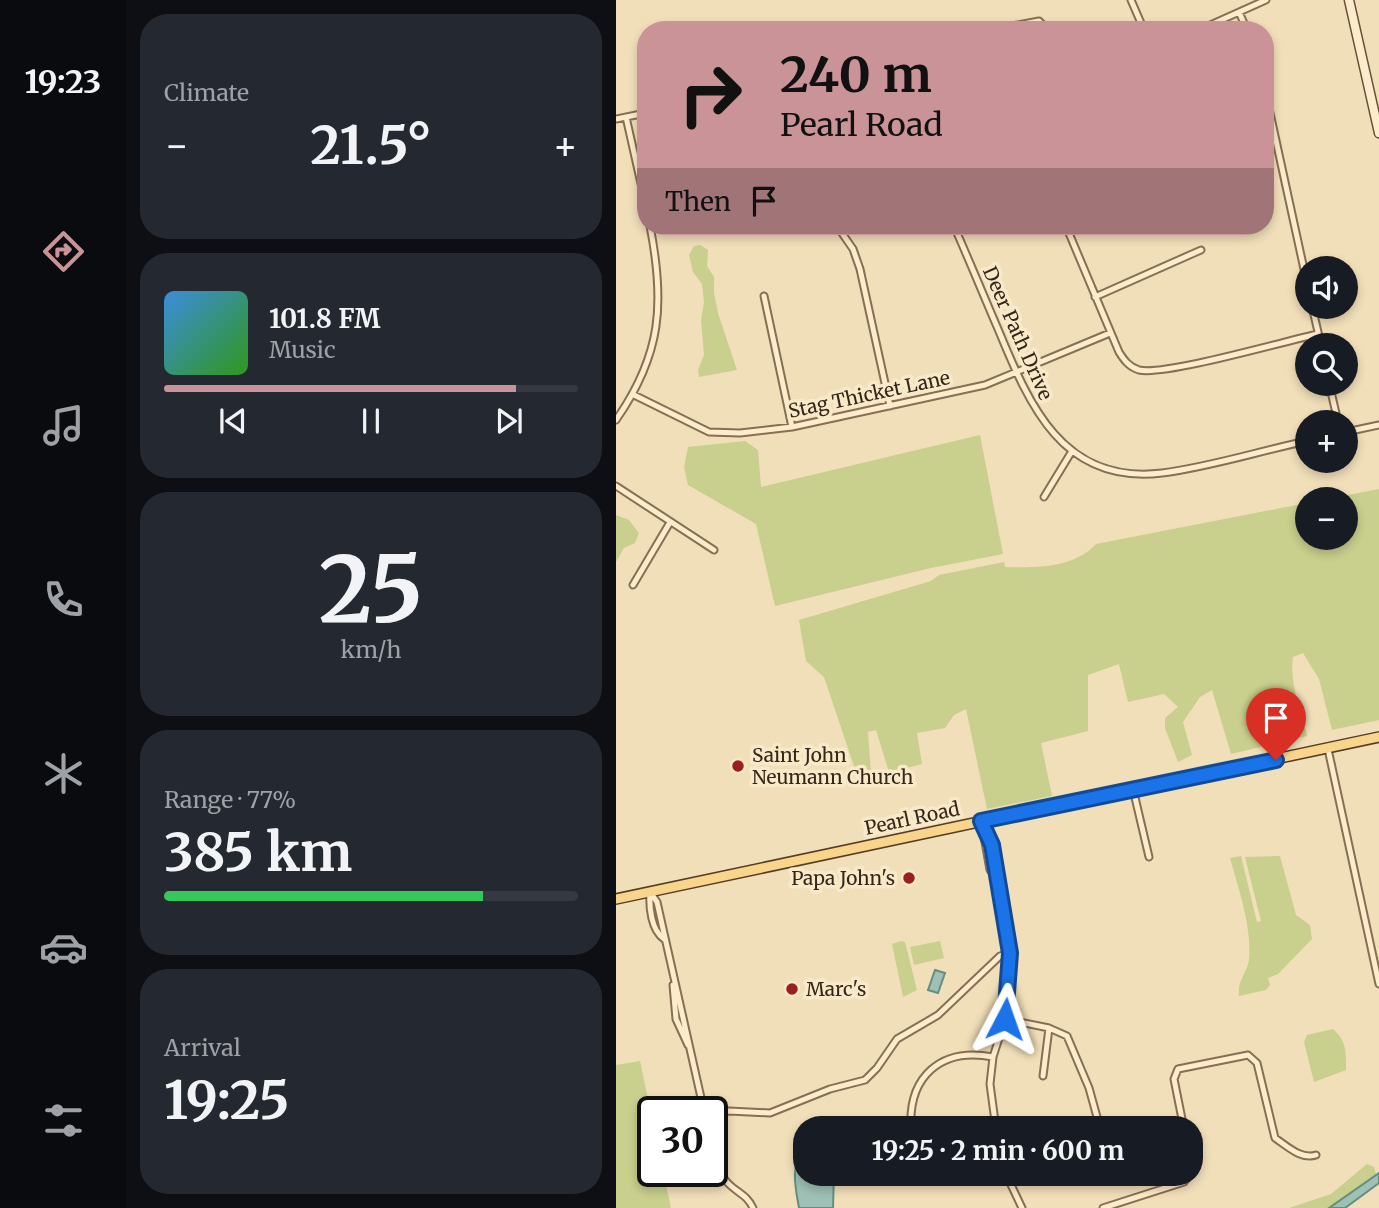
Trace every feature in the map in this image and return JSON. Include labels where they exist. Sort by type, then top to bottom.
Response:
[{"type":"main road","name":"Pearl Road","points":[[616,899],[1379,737]]},
{"type":"street","points":[[1130,0],[1140,21]]},
{"type":"street","points":[[1219,21],[1266,0]]},
{"type":"street","points":[[1349,0],[1379,133]]},
{"type":"street","points":[[1239,12],[1243,21]]},
{"type":"street","points":[[616,119],[637,115]]},
{"type":"street","points":[[626,117],[637,166]]},
{"type":"street","points":[[1274,131],[1301,256]]},
{"type":"street","points":[[616,420],[634,395],[652,349],[659,311],[659,276],[652,235]]},
{"type":"street","points":[[843,235],[853,249],[860,269],[890,406]]},
{"type":"street","name":"Deer Path Drive","points":[[958,235],[1029,401],[1050,432],[1072,451],[1101,465],[1121,470],[1161,473],[1295,444]]},
{"type":"street","points":[[1070,235],[1110,333],[1127,364],[1139,370],[1167,368],[1295,339]]},
{"type":"street","points":[[1095,297],[1201,250]]},
{"type":"street","points":[[764,296],[792,427]]},
{"type":"street","name":"Stag Thicket Lane","points":[[634,395],[709,432],[740,433],[792,427],[985,385],[1110,333]]},
{"type":"street","points":[[1358,429],[1379,425]]},
{"type":"street","points":[[1044,498],[1072,451]]},
{"type":"street","points":[[616,486],[669,524],[713,550]]},
{"type":"street","points":[[633,585],[669,524]]},
{"type":"street","points":[[1328,749],[1379,984]]},
{"type":"street","points":[[1133,789],[1149,857]]},
{"type":"street","points":[[981,821],[990,870],[995,874],[1010,953],[1005,1019],[993,1057],[991,1105],[993,1116]]},
{"type":"street","points":[[650,892],[649,904],[655,927],[664,939],[673,983],[671,994],[676,1019],[690,1047],[701,1096]]},
{"type":"street","points":[[728,1111],[770,1113],[830,1089],[865,1080],[897,1039],[938,1015],[1000,956],[1010,953]]},
{"type":"street","points":[[1005,1019],[1049,1028],[1067,1036],[1077,1054],[1097,1116]]},
{"type":"street","points":[[1043,1076],[1049,1028]]},
{"type":"street","points":[[910,1116],[909,1106],[926,1072],[936,1063],[972,1053],[993,1057]]},
{"type":"street","points":[[1181,1116],[1174,1079],[1178,1069],[1248,1055],[1258,1063],[1275,1138],[1292,1151],[1309,1157],[1316,1155]]},
{"type":"street","points":[[728,1182],[747,1196],[753,1208]]},
{"type":"street","points":[[1011,1186],[1021,1208]]},
{"type":"street","points":[[1105,1208],[1172,1186]]},
{"type":"green space","points":[[700,245],[708,250],[707,266],[714,277],[718,313],[737,370],[699,377],[698,370],[704,355],[701,321],[704,302],[702,284],[693,272],[689,255],[694,246]]},
{"type":"green space","points":[[980,435],[1003,554],[931,568],[775,606],[756,524],[688,485],[684,467],[688,447],[745,441],[758,450],[761,487]]},
{"type":"green space","points":[[1379,489],[1379,720],[1332,730],[1319,679],[1303,653],[1293,657],[1292,667],[1296,696],[1307,736],[1231,754],[1212,690],[1200,697],[1183,722],[1192,755],[1178,762],[1165,728],[1165,718],[1178,707],[1164,694],[1128,702],[1119,664],[1088,675],[1088,731],[1041,743],[1052,796],[987,809],[966,709],[954,715],[945,728],[917,733],[922,764],[895,771],[888,769],[876,730],[868,732],[871,774],[863,779],[858,778],[824,677],[806,661],[799,620],[931,581],[939,575],[1004,562],[1005,567],[1054,565],[1077,558],[1096,544],[1295,505],[1295,550],[1358,550],[1358,493]]},
{"type":"green space","points":[[616,515],[629,520],[639,533],[635,543],[624,548],[616,562]]},
{"type":"green space","points":[[1241,856],[1257,922],[1261,921],[1245,857],[1280,856],[1296,915],[1310,925],[1312,939],[1278,974],[1268,978],[1270,985],[1266,990],[1239,996],[1239,986],[1249,960],[1249,934],[1230,858]]},
{"type":"green space","points":[[940,941],[944,958],[914,965],[910,947]]},
{"type":"green space","points":[[905,942],[917,990],[903,997],[892,944]]},
{"type":"green space","points":[[1333,1029],[1343,1043],[1346,1070],[1314,1082],[1304,1042],[1307,1035]]},
{"type":"green space","points":[[640,1061],[647,1096],[637,1096],[637,1187],[666,1187],[671,1208],[616,1208],[616,1065]]},
{"type":"green space","points":[[1367,1164],[1374,1167],[1376,1174],[1329,1208],[1289,1208],[1331,1194]]},
{"type":"water","points":[[935,970],[945,973],[938,993],[928,990]]},
{"type":"water","points":[[1379,1173],[1379,1183],[1345,1208],[1329,1208]]},
{"type":"water","points":[[795,1186],[834,1186],[833,1208],[799,1208]]},
{"type":"place","name":"Saint John Neumann Church","points":[[738,766]]},
{"type":"place","name":"Papa John's","points":[[909,878]]},
{"type":"place","name":"Marc's","points":[[792,989]]},
{"type":"route","points":[[1005,1019],[1010,953],[992,845],[989,832],[981,821],[1276,760]]}]
